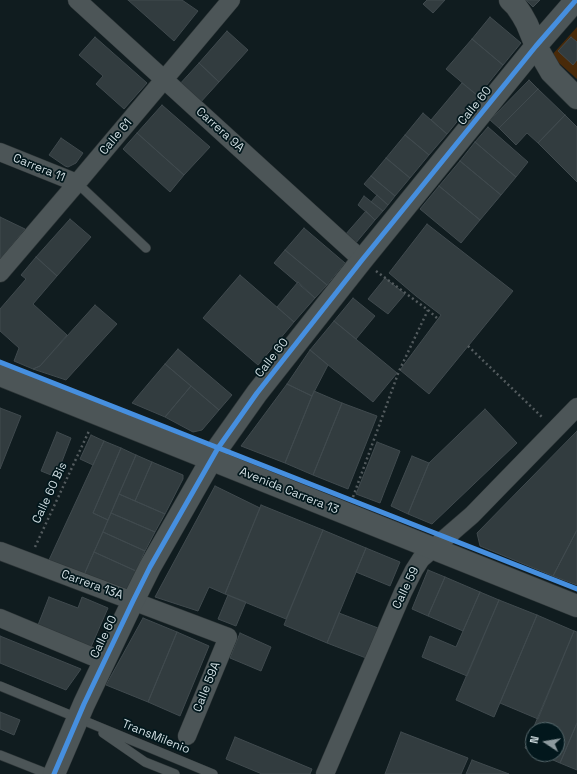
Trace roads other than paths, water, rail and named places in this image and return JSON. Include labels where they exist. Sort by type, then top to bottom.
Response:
[{"type":"street","name":"Carrera 9A","points":[[78,0],[368,265]]},
{"type":"street","name":"Calle 61","points":[[0,273],[77,184],[231,0]]},
{"type":"street","points":[[510,0],[516,6],[527,24],[536,46],[551,72],[577,98]]},
{"type":"street","name":"Calle 60","points":[[54,774],[83,721],[103,661],[150,567],[218,448],[257,393],[368,265],[536,46],[576,0]]},
{"type":"street","name":"Carrera 11","points":[[0,152],[77,184]]},
{"type":"street","name":"Avenida Carrera 13","points":[[0,375],[577,606]]},
{"type":"street","name":"Calle 59","points":[[325,774],[403,592],[421,559],[472,515],[577,407]]},
{"type":"street","name":"Carrera 13A","points":[[0,552],[228,637]]},
{"type":"street","points":[[0,618],[103,661]]},
{"type":"street","name":"Calle 59A","points":[[187,736],[228,637]]},
{"type":"lane","points":[[77,184],[146,248]]},
{"type":"lane","name":"TransMilenio","points":[[0,686],[213,774]]},
{"type":"lane","name":"TransMilenio","points":[[83,721],[145,762],[175,774]]},
{"type":"lane","points":[[0,755],[48,774]]}]
